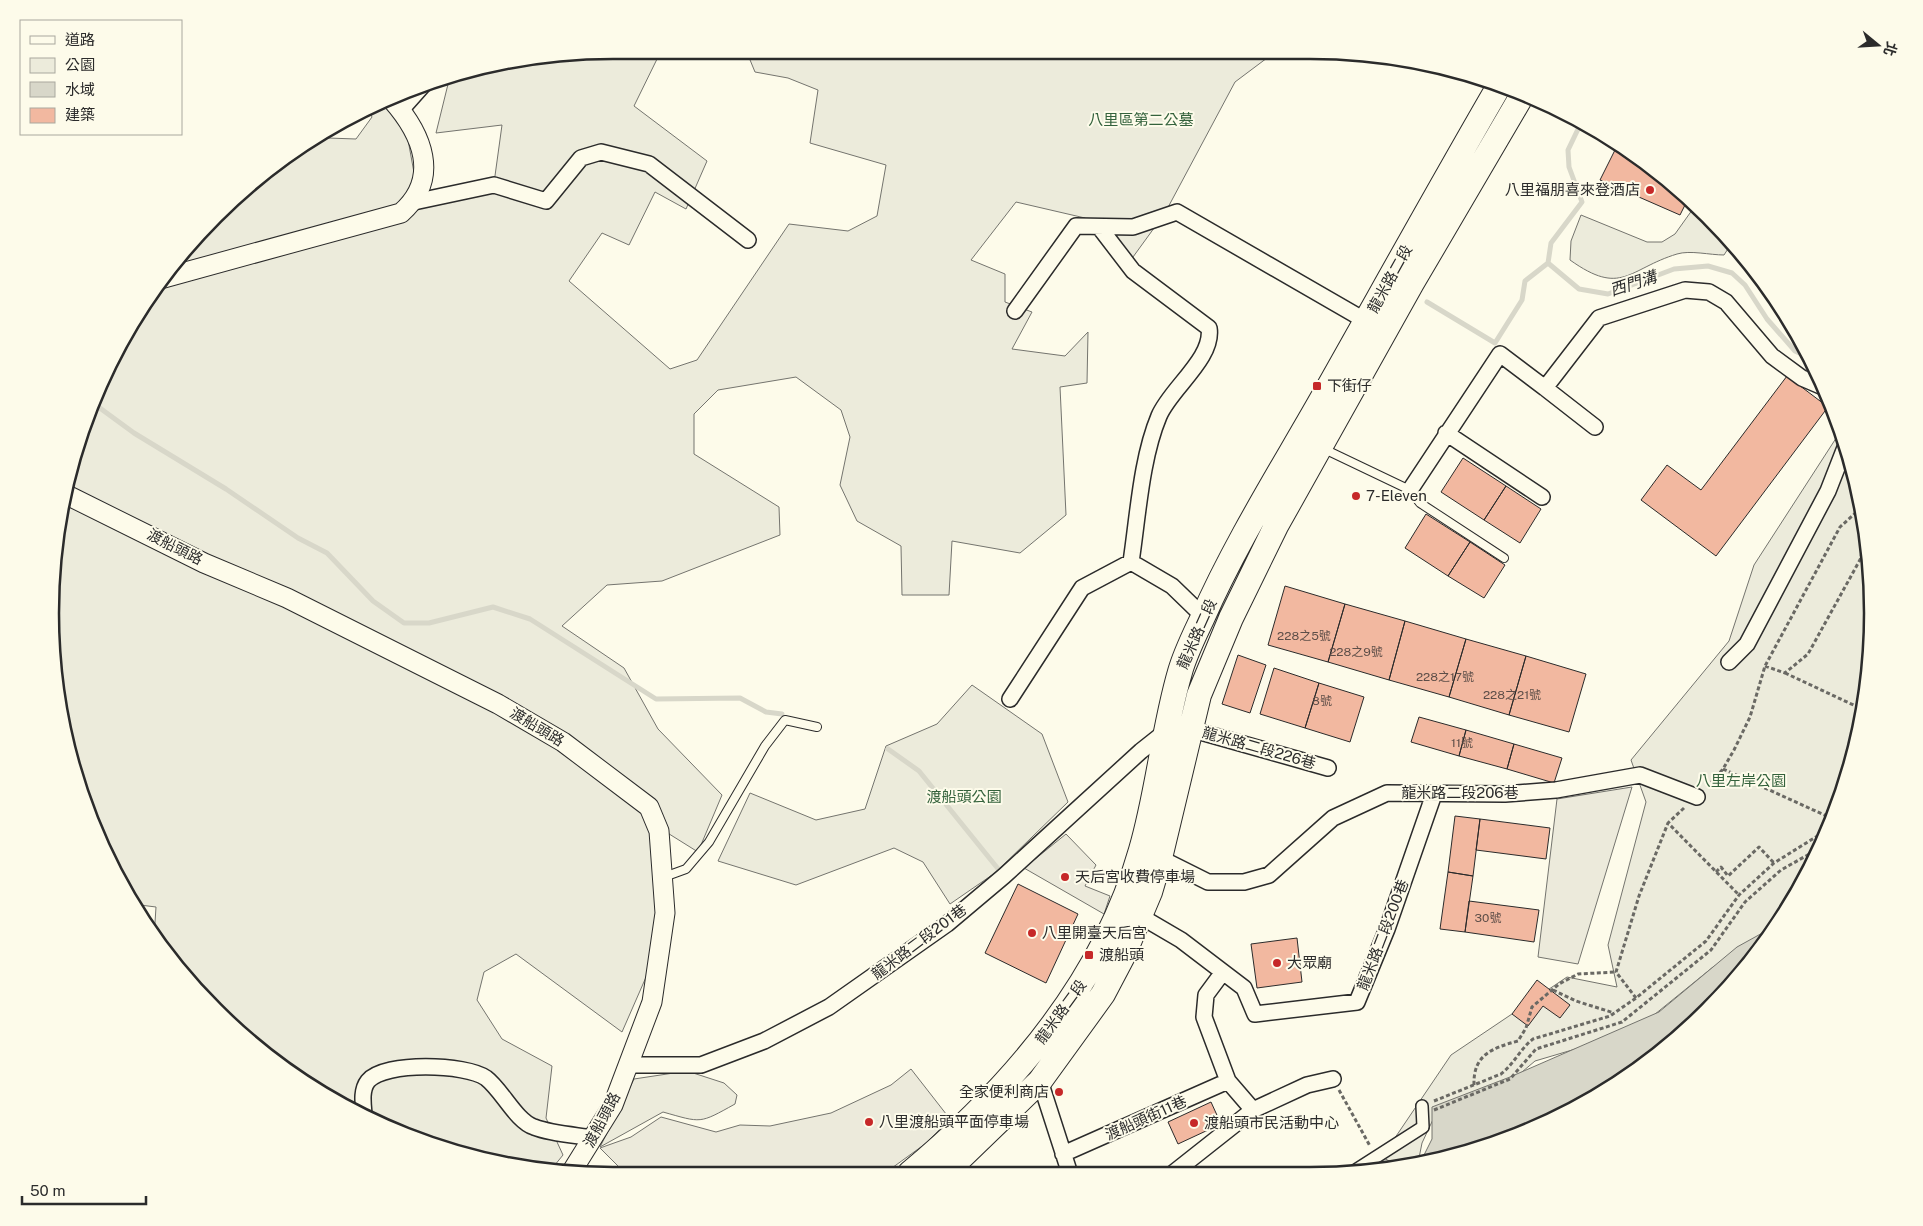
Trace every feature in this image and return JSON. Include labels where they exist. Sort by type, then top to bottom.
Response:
[{"type":"main road","name":"龍米路二段","points":[[917,1167],[951,1139],[1022,1063],[1055,1024],[1091,968],[1122,907],[1141,849],[1165,732],[1181,669],[1203,616],[1311,442],[1469,162],[1497,91]]},
{"type":"main road","name":"龍米路二段","points":[[951,1167],[1040,1081],[1103,994],[1123,956],[1140,916],[1160,858],[1199,695],[1231,618],[1276,526],[1311,442],[1366,321],[1469,162],[1518,100]]},
{"type":"main road","points":[[1165,732],[1190,728]]},
{"type":"street","points":[[174,275],[401,213],[414,202],[424,179],[425,161],[417,138],[396,105]]},
{"type":"street","points":[[414,202],[494,184],[546,202],[581,158],[601,152],[649,164],[748,240]]},
{"type":"street","points":[[1015,311],[1076,226],[1100,228],[1133,227],[1177,212],[1366,321]]},
{"type":"street","points":[[1100,228],[1133,271],[1209,328],[1211,338],[1205,350],[1159,414],[1146,462],[1131,562]]},
{"type":"street","points":[[1545,388],[1599,318],[1685,290],[1709,292],[1726,302],[1772,356],[1802,378],[1814,383]]},
{"type":"street","points":[[1410,490],[1500,354],[1596,428]]},
{"type":"street","points":[[1446,433],[1542,497]]},
{"type":"street","points":[[1729,662],[1747,644],[1828,491],[1841,457]]},
{"type":"street","name":"渡船頭路","points":[[71,497],[204,563],[287,598],[498,704],[562,742],[649,807],[659,831],[664,877],[665,914],[652,1002],[613,1105],[575,1166]]},
{"type":"street","points":[[1131,562],[1172,586],[1203,616]]},
{"type":"street","points":[[1010,699],[1082,588],[1131,562]]},
{"type":"street","name":"龍米路二段226巷","points":[[1190,728],[1328,768]]},
{"type":"street","name":"龍米路二段201巷","points":[[628,1065],[701,1065],[764,1041],[829,1007],[947,924],[1004,876],[1140,751],[1165,732]]},
{"type":"street","name":"龍米路二段206巷","points":[[1160,858],[1208,882],[1244,882],[1269,875],[1333,818],[1388,793],[1505,794],[1556,790],[1640,775],[1697,797]]},
{"type":"street","name":"龍米路二段200巷","points":[[1140,916],[1181,940],[1244,988],[1255,1014],[1357,1002],[1387,929],[1434,794]]},
{"type":"street","points":[[1223,972],[1206,994],[1204,1017],[1228,1081],[1253,1110]]},
{"type":"street","points":[[364,1108],[363,1091],[369,1080],[386,1071],[437,1067],[462,1070],[485,1077],[532,1127],[594,1138]]},
{"type":"street","points":[[1181,1167],[1253,1110],[1308,1085],[1333,1078]]},
{"type":"street","points":[[1040,1081],[1068,1167]]},
{"type":"street","name":"渡船頭街11巷","points":[[1063,1154],[1228,1081]]},
{"type":"street","points":[[1366,1164],[1423,1127],[1422,1111]]},
{"type":"lane","points":[[1311,442],[1410,490],[1420,503],[1504,558]]},
{"type":"lane","points":[[664,877],[686,869],[709,842],[765,746],[785,720],[817,727]]},
{"type":"path","points":[[1616,972],[1639,896],[1668,823],[1697,797],[1723,769],[1750,717],[1765,666],[1840,527],[1855,512]]},
{"type":"path","points":[[1785,673],[1808,654],[1836,600],[1854,574],[1861,556]]},
{"type":"path","points":[[1765,666],[1785,673],[1856,706]]},
{"type":"path","points":[[1723,769],[1826,814]]},
{"type":"path","points":[[1668,823],[1739,895]]},
{"type":"path","points":[[1422,1111],[1506,1070],[1524,1046],[1533,1039],[1614,1014],[1706,941],[1739,895],[1774,863],[1817,836]]},
{"type":"path","points":[[1716,872],[1721,868],[1728,876],[1759,847],[1774,863]]},
{"type":"path","points":[[1422,1111],[1510,1079],[1536,1049],[1622,1022],[1711,950],[1744,902],[1781,870],[1809,854]]},
{"type":"path","points":[[1474,1085],[1473,1072],[1477,1064],[1494,1047],[1518,1041],[1526,1028],[1532,1007],[1544,995],[1578,974],[1616,972]]},
{"type":"path","points":[[1616,972],[1636,998]]},
{"type":"path","points":[[1553,990],[1576,1001],[1614,1014]]},
{"type":"path","points":[[1333,1078],[1376,1158]]},
{"type":"green space","name":"八里區第二公墓","points":[[657,59],[634,106],[707,161],[686,209],[655,192],[629,245],[602,233],[569,281],[670,369],[697,360],[789,224],[848,231],[877,216],[886,165],[810,143],[818,90],[788,78],[755,72],[750,59],[1266,59],[1235,82],[1165,213],[1133,257],[1085,218],[1016,202],[971,260],[1005,274],[1005,302],[1032,312],[1012,349],[1065,356],[1088,332],[1087,383],[1060,387],[1066,515],[1020,553],[952,541],[949,595],[902,595],[901,546],[857,521],[840,485],[850,437],[841,410],[796,377],[718,390],[694,414],[694,454],[779,507],[780,535],[662,581],[607,585],[562,626],[624,668],[658,729],[722,795],[698,852],[650,822],[660,887],[657,952],[622,1032],[516,954],[484,972],[477,1000],[502,1039],[552,1066],[546,1118],[563,1155],[556,1164],[505,1157],[435,1138],[368,1110],[305,1074],[248,1030],[221,1005],[196,978],[155,925],[156,907],[142,905],[116,858],[88,791],[69,721],[63,685],[59,613],[60,577],[69,505],[88,435],[101,401],[133,336],[152,305],[196,248],[221,221],[276,173],[328,138],[356,139],[372,117],[371,115],[401,101],[419,200],[494,183],[502,125],[436,133],[448,84],[505,69],[541,63],[577,60]]},
{"type":"green space","points":[[1691,211],[1728,249],[1724,255],[1677,254],[1625,276],[1614,278],[1602,277],[1570,260],[1571,241],[1581,215],[1647,242],[1662,242],[1675,234]]},
{"type":"green space","name":"八里左岸公園","points":[[1836,438],[1854,505],[1860,541],[1864,613],[1860,685],[1854,721],[1835,791],[1807,858],[1771,921],[1757,940],[1713,967],[1633,1032],[1535,1061],[1490,1099],[1437,1111],[1422,1143],[1419,1157],[1390,1162],[1382,1157],[1451,1055],[1567,977],[1617,987],[1608,945],[1646,802],[1631,760],[1729,641],[1754,565]]},
{"type":"green space","name":"渡船頭公園","points":[[972,685],[1042,734],[1068,802],[995,873],[950,904],[923,862],[894,848],[796,885],[718,861],[750,793],[816,820],[865,809],[886,746],[937,724]]},
{"type":"green space","points":[[687,1071],[724,1083],[737,1095],[735,1104],[700,1120],[663,1112],[600,1147],[634,1079]]},
{"type":"shaded area","points":[[1632,787],[1578,964],[1538,957],[1557,799]]},
{"type":"shaded area","name":"天后宮收費停車場","points":[[1066,834],[1096,865],[1085,886],[1110,896],[1104,914],[1024,868]]},
{"type":"shaded area","name":"八里渡船頭平面停車場","points":[[911,1069],[950,1119],[925,1144],[893,1167],[619,1167],[600,1148],[631,1137],[661,1117],[716,1132],[740,1125],[770,1126],[831,1113],[891,1085]]},
{"type":"water","points":[[1762,933],[1727,978],[1702,1005],[1647,1053],[1618,1074],[1555,1110],[1522,1125],[1488,1138],[1424,1156],[1432,1139],[1432,1107],[1510,1077],[1659,1012],[1737,947]]},
{"type":"building","name":"八里福朋喜來登酒店","points":[[1615,150],[1647,173],[1685,205],[1680,215],[1600,180]]},
{"type":"building","points":[[1787,376],[1823,403],[1826,410],[1716,556],[1641,500],[1667,465],[1701,490]]},
{"type":"building","points":[[1463,458],[1506,486],[1484,520],[1441,492]]},
{"type":"building","points":[[1506,486],[1541,509],[1520,543],[1484,520]]},
{"type":"building","points":[[1426,514],[1470,542],[1448,576],[1405,548]]},
{"type":"building","points":[[1470,542],[1505,565],[1484,598],[1448,576]]},
{"type":"building","points":[[1285,586],[1345,604],[1328,662],[1268,645]]},
{"type":"building","points":[[1345,604],[1405,621],[1389,680],[1328,662]]},
{"type":"building","points":[[1405,621],[1466,639],[1449,697],[1389,680]]},
{"type":"building","points":[[1466,639],[1526,656],[1509,715],[1449,697]]},
{"type":"building","points":[[1238,655],[1266,665],[1250,713],[1222,704]]},
{"type":"building","points":[[1526,656],[1586,674],[1569,732],[1509,715]]},
{"type":"building","points":[[1274,668],[1319,683],[1305,728],[1260,714]]},
{"type":"building","points":[[1319,683],[1364,697],[1350,742],[1305,728]]},
{"type":"building","points":[[1419,717],[1466,730],[1459,756],[1411,742]]},
{"type":"building","points":[[1466,730],[1514,744],[1507,769],[1459,756]]},
{"type":"building","points":[[1514,744],[1562,758],[1554,783],[1507,769]]},
{"type":"building","points":[[1455,816],[1480,819],[1473,876],[1448,872]]},
{"type":"building","points":[[1480,819],[1550,828],[1546,859],[1476,850]]},
{"type":"building","points":[[1448,872],[1473,876],[1465,932],[1440,929]]},
{"type":"building","name":"八里開臺天后宮","points":[[1018,884],[1078,914],[1046,983],[985,953]]},
{"type":"building","points":[[1469,901],[1539,910],[1534,942],[1465,932]]},
{"type":"building","name":"大眾廟","points":[[1297,938],[1302,982],[1257,988],[1251,944]]},
{"type":"building","points":[[1537,980],[1570,1005],[1560,1018],[1543,1006],[1528,1026],[1512,1014]]},
{"type":"building","name":"渡船頭市民活動中心","points":[[1211,1102],[1221,1124],[1178,1144],[1168,1122]]},
{"type":"waterway","name":"西門溝","points":[[1578,128],[1568,150],[1569,167],[1582,202],[1551,243],[1548,263],[1579,289],[1608,294],[1674,269],[1708,266],[1732,273],[1745,285],[1767,319],[1795,351],[1799,353]]},
{"type":"waterway","points":[[1427,302],[1495,343],[1522,300],[1525,281],[1548,263]]},
{"type":"waterway","points":[[99,407],[134,433],[226,489],[298,538],[327,553],[373,601],[404,623],[429,623],[493,607],[530,619],[656,699],[740,698],[766,712],[782,714]]},
{"type":"waterway","points":[[888,749],[919,771],[999,870]]},
{"type":"place","name":"八里福朋喜來登酒店","points":[[1650,190]]},
{"type":"place","name":"下街仔","points":[[1317,386]]},
{"type":"place","name":"7-Eleven","points":[[1356,496]]},
{"type":"place","name":"天后宮收費停車場","points":[[1065,877]]},
{"type":"place","name":"八里開臺天后宮","points":[[1032,933]]},
{"type":"place","name":"渡船頭","points":[[1089,955]]},
{"type":"place","name":"大眾廟","points":[[1277,963]]},
{"type":"place","name":"全家便利商店","points":[[1059,1092]]},
{"type":"place","name":"八里渡船頭平面停車場","points":[[869,1122]]},
{"type":"place","name":"渡船頭市民活動中心","points":[[1194,1123]]}]
